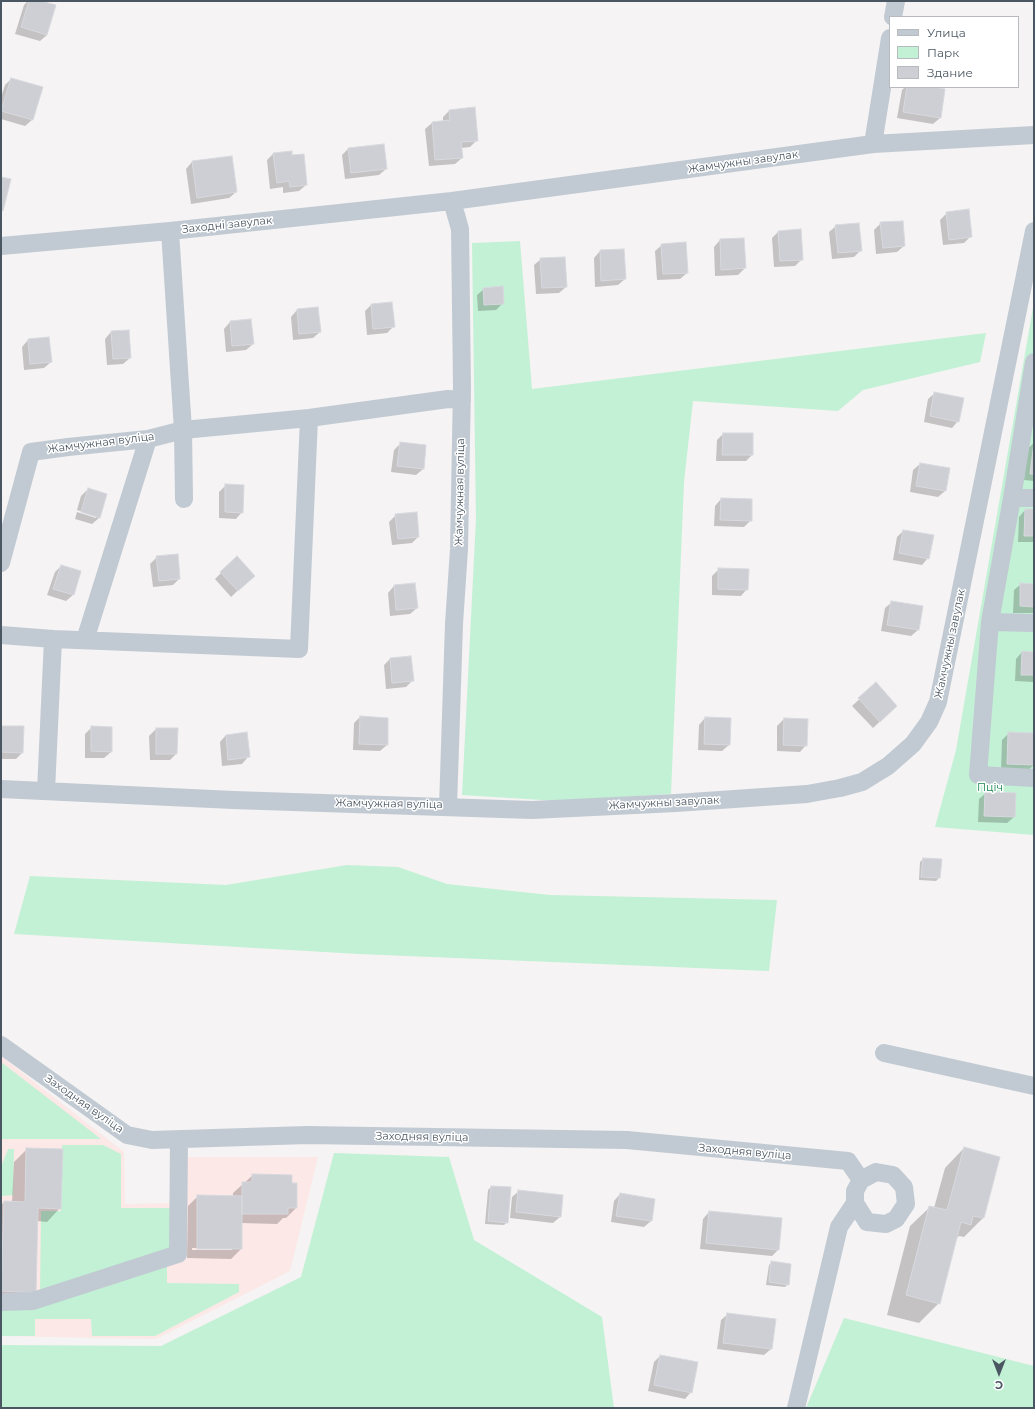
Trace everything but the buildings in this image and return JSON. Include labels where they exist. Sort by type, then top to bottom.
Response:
[{"type":"street","points":[[893,16],[896,1]]},
{"type":"street","points":[[873,144],[889,44]]},
{"type":"street","name":"Жамчужны завулак","points":[[452,201],[873,144],[1034,135]]},
{"type":"street","name":"Заходні завулак","points":[[1,246],[170,231],[452,201]]},
{"type":"street","name":"Жамчужная вуліца","points":[[1,789],[233,800],[448,807],[454,624],[460,549],[462,400],[460,229],[452,201]]},
{"type":"street","points":[[170,231],[183,430],[184,499]]},
{"type":"street","name":"Жамчужны завулак","points":[[448,807],[532,810],[676,803],[807,794],[862,782],[888,766],[913,744],[929,722],[938,702],[1034,231]]},
{"type":"street","points":[[1034,362],[990,622],[978,775],[1034,778]]},
{"type":"street","name":"Жамчужная вуліца","points":[[1,563],[30,452],[148,439],[183,430],[309,418],[440,400],[462,400]]},
{"type":"street","points":[[1,635],[53,639],[300,649],[309,418]]},
{"type":"street","points":[[85,640],[148,439]]},
{"type":"street","points":[[1012,498],[1034,498]]},
{"type":"street","points":[[990,622],[1034,623]]},
{"type":"street","points":[[46,791],[53,639]]},
{"type":"street","name":"Заходняя вуліца","points":[[1,1045],[128,1135],[152,1140],[307,1135],[627,1140],[848,1161],[861,1180]]},
{"type":"street","points":[[884,1053],[1034,1086]]},
{"type":"street","points":[[1,1302],[33,1302],[178,1254],[179,1139]]},
{"type":"street","points":[[796,1408],[839,1227],[854,1203],[855,1191],[861,1180],[876,1172],[893,1175],[904,1187],[906,1204],[896,1219],[886,1224],[867,1222],[854,1203]]},
{"type":"shaded area","points":[[1,1056],[124,1152],[125,1204],[185,1203],[184,1157],[318,1157],[290,1271],[156,1339],[1,1336]]},
{"type":"green space","points":[[520,241],[532,389],[986,333],[980,362],[863,390],[838,411],[693,401],[684,482],[671,794],[558,801],[462,795],[476,519],[472,243]]},
{"type":"green space","name":"Пціч","points":[[1034,302],[1034,835],[935,827],[956,750]]},
{"type":"green space","points":[[347,865],[398,867],[447,884],[550,895],[777,900],[769,971],[359,954],[14,934],[30,876],[226,885]]},
{"type":"green space","points":[[1,1062],[101,1139],[1,1139]]},
{"type":"green space","points":[[62,1145],[103,1145],[121,1154],[121,1208],[173,1208],[174,1252],[40,1294],[41,1211],[61,1211]]},
{"type":"green space","points":[[8,1149],[14,1149],[13,1195],[1,1196],[1,1167]]},
{"type":"green space","points":[[334,1153],[449,1157],[474,1240],[602,1317],[614,1408],[1,1408],[1,1345],[161,1346],[301,1277]]},
{"type":"green space","points":[[167,1265],[167,1283],[239,1284],[239,1292],[155,1336],[92,1336],[91,1319],[35,1319],[35,1336],[1,1336],[1,1307]]},
{"type":"green space","points":[[844,1318],[1034,1366],[1034,1408],[806,1408]]}]
